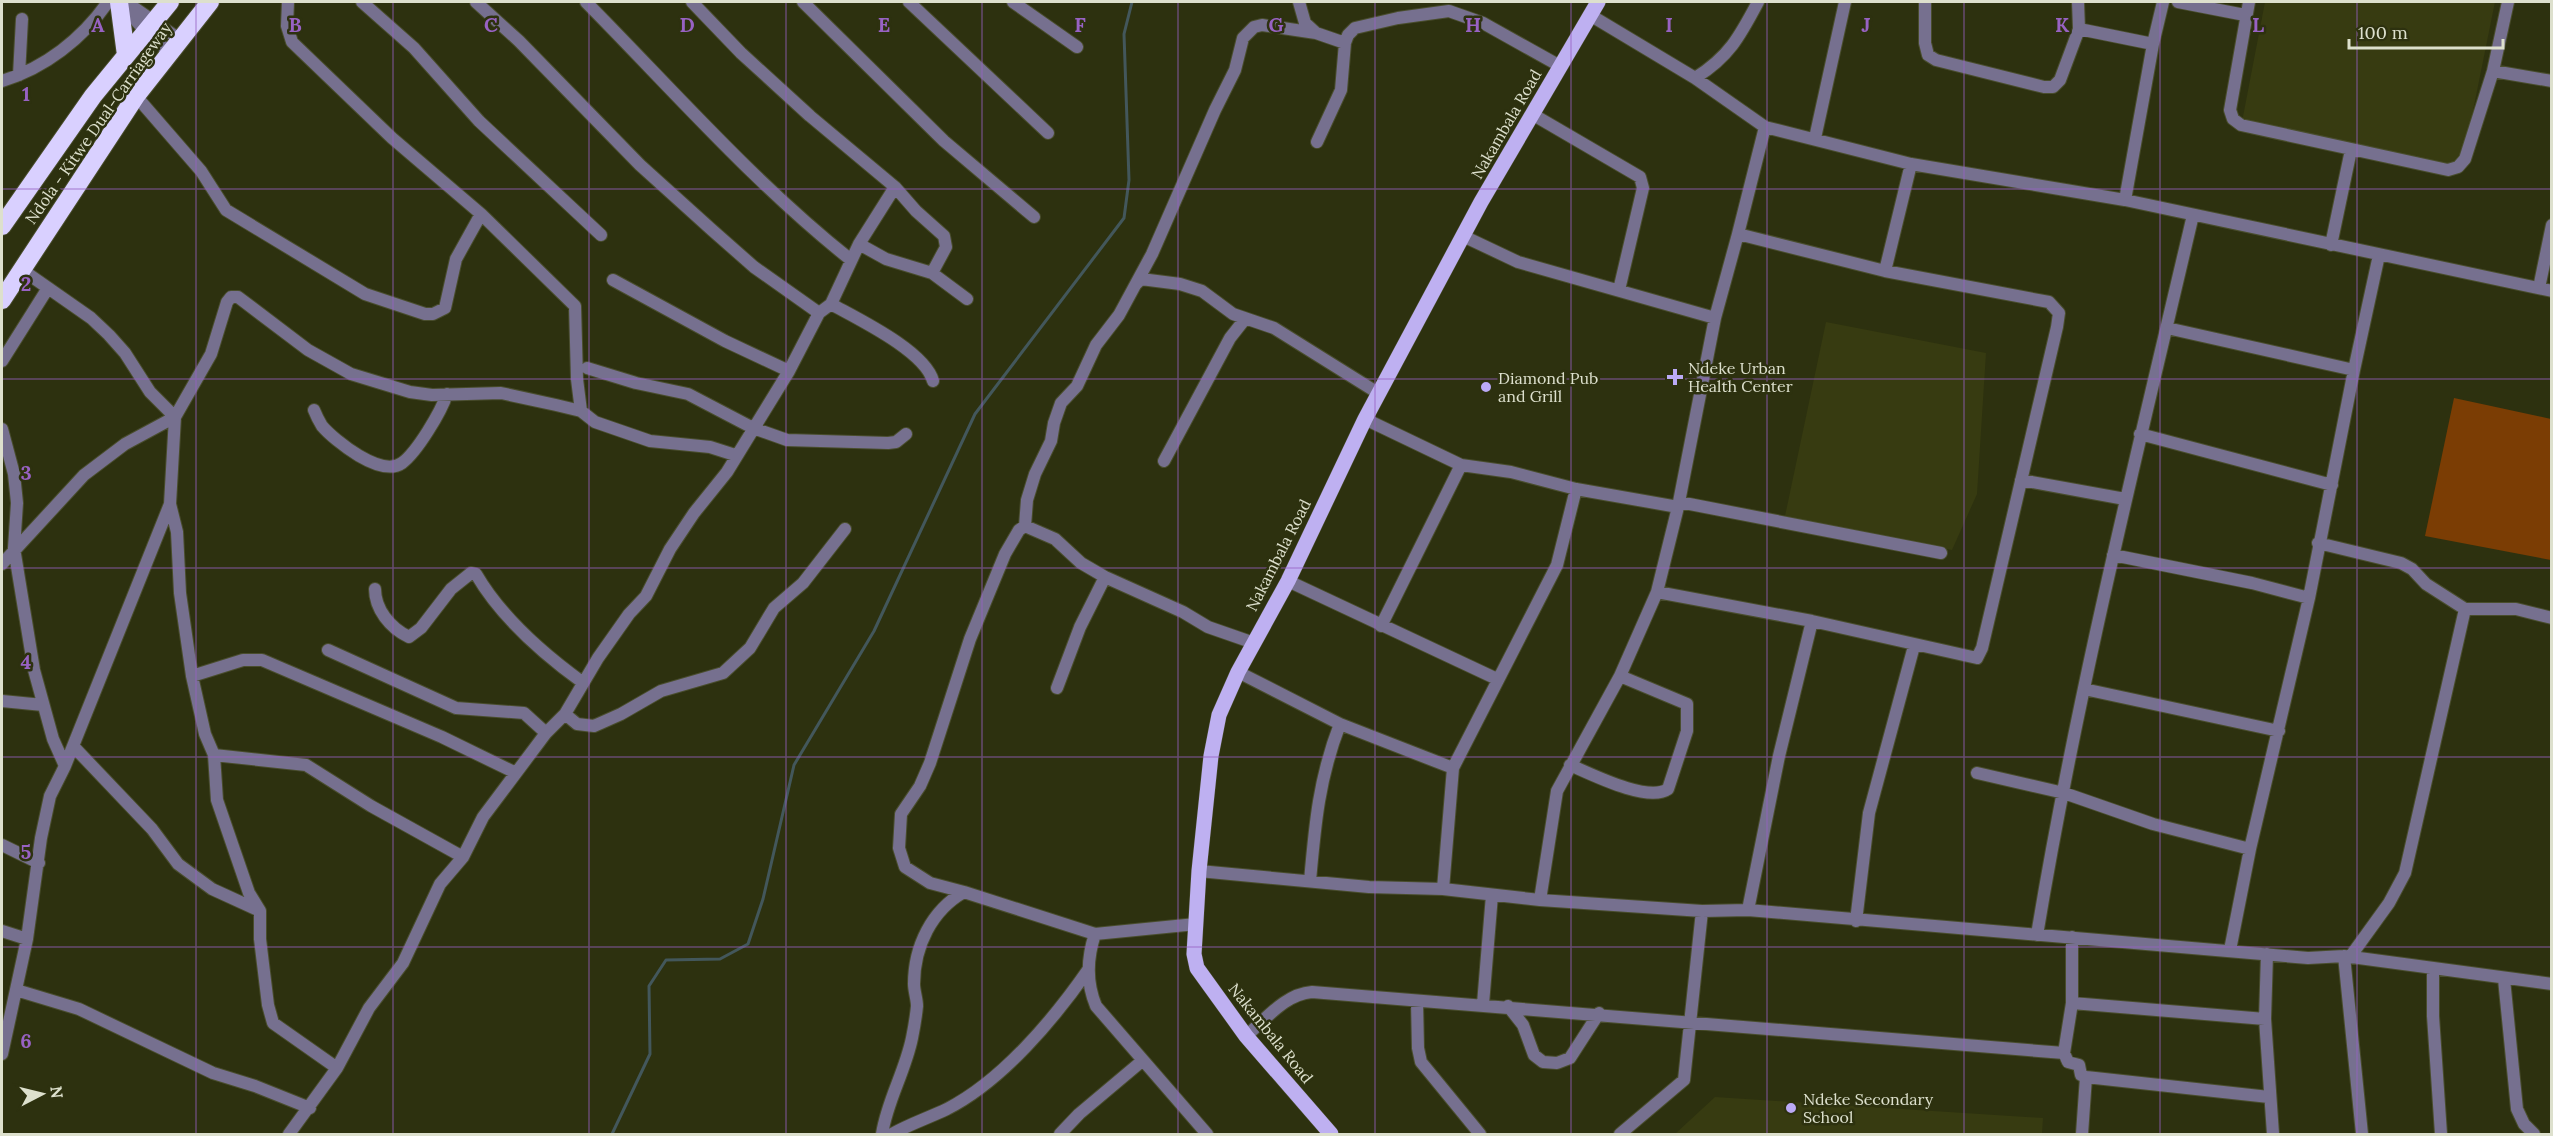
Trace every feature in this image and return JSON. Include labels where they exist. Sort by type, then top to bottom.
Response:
[{"type":"highway","points":[[120,2],[126,55]]},
{"type":"highway","name":"Ndola - Kitwe Dual-Carriageway","points":[[2,226],[93,96],[170,2]]},
{"type":"highway","name":"Ndola - Kitwe Dual-Carriageway","points":[[2,300],[136,96],[210,2]]},
{"type":"main road","name":"Nakambala Road","points":[[1331,1134],[1246,1036],[1197,968],[1194,954],[1199,871],[1211,756],[1219,715],[1238,672],[1288,580],[1378,393],[1463,236],[1598,2]]},
{"type":"street","points":[[2,81],[32,70],[78,38],[108,2]]},
{"type":"street","points":[[120,2],[174,46]]},
{"type":"street","points":[[126,2],[150,26]]},
{"type":"street","points":[[288,2],[287,26],[292,42],[392,138],[481,214],[575,306],[577,379],[581,411]]},
{"type":"street","points":[[362,2],[414,48],[479,121],[601,235]]},
{"type":"street","points":[[476,2],[519,40],[640,165],[754,267],[819,313]]},
{"type":"street","points":[[586,2],[657,77],[781,199],[851,260]]},
{"type":"street","points":[[692,2],[741,53],[784,93],[895,187],[946,240],[932,273]]},
{"type":"street","points":[[803,2],[944,141],[1034,217]]},
{"type":"street","points":[[909,2],[1048,133]]},
{"type":"street","points":[[1013,2],[1077,47]]},
{"type":"street","points":[[1299,2],[1305,23],[1316,33]]},
{"type":"street","points":[[1695,78],[1725,57],[1738,40],[1758,2]]},
{"type":"street","points":[[1815,138],[1845,2]]},
{"type":"street","points":[[1924,2],[1925,43],[1928,55],[1936,60],[2044,87],[2053,87],[2060,80],[2079,29],[2078,2]]},
{"type":"street","points":[[2125,200],[2153,44],[2163,2]]},
{"type":"street","points":[[2178,2],[2245,15]]},
{"type":"street","points":[[2249,2],[2230,110],[2233,119],[2241,125],[2448,170],[2458,167],[2465,159],[2493,71],[2508,2]]},
{"type":"street","points":[[1317,142],[1341,90],[1345,43],[1355,27],[1449,11],[1483,23],[1560,66]]},
{"type":"street","points":[[1590,15],[1695,78],[1765,127],[1911,164],[2125,200],[2552,291]]},
{"type":"street","points":[[19,75],[22,19]]},
{"type":"street","points":[[1025,526],[1027,500],[1035,474],[1051,441],[1061,403],[1077,386],[1096,345],[1119,315],[1136,284],[1236,70],[1243,38],[1254,27],[1262,26],[1316,33],[1345,43]]},
{"type":"street","points":[[2079,29],[2153,44]]},
{"type":"street","points":[[2493,71],[2552,81]]},
{"type":"street","points":[[136,96],[201,171],[226,210],[365,294],[406,309],[433,314],[445,308],[456,259],[481,214]]},
{"type":"street","points":[[1532,114],[1640,177],[1643,188],[1618,290]]},
{"type":"street","points":[[1540,900],[1557,791],[1620,676],[1657,592],[1679,504],[1716,318],[1765,127]]},
{"type":"street","points":[[2331,245],[2350,150]]},
{"type":"street","points":[[1885,271],[1911,164]]},
{"type":"street","points":[[290,1134],[337,1068],[369,1008],[403,963],[440,884],[463,857],[483,817],[546,733],[564,714],[582,682],[629,614],[646,596],[675,541],[727,472],[735,455],[789,371],[819,313],[831,304],[859,244],[895,187]]},
{"type":"street","points":[[2037,935],[2049,859],[2113,555],[2193,215]]},
{"type":"street","points":[[2539,288],[2552,225]]},
{"type":"street","points":[[1657,592],[1812,621],[1914,646],[1977,658],[1982,648],[2059,313],[2049,302],[1885,271],[1738,234]]},
{"type":"street","points":[[1463,236],[1518,262],[1716,318]]},
{"type":"street","points":[[859,244],[886,259],[932,273],[967,299]]},
{"type":"street","points":[[2230,950],[2250,849],[2309,598],[2318,543],[2379,255]]},
{"type":"street","points":[[21,268],[110,335],[150,392],[175,417]]},
{"type":"street","points":[[1136,284],[1142,279],[1202,291],[1233,314],[1274,328],[1378,393]]},
{"type":"street","points":[[613,280],[725,341],[789,371]]},
{"type":"street","points":[[2,361],[48,288]]},
{"type":"street","points":[[337,1068],[273,1023],[268,1005],[260,939],[260,911],[249,893],[217,800],[214,755],[205,734],[192,676],[180,593],[177,532],[170,504],[175,417],[212,354],[227,302],[231,297],[238,297],[308,351],[351,374],[410,392],[501,393],[581,411],[595,422],[650,441],[710,447],[735,455]]},
{"type":"street","points":[[831,304],[898,344],[925,365],[933,381]]},
{"type":"street","points":[[1164,460],[1230,338],[1245,319]]},
{"type":"street","points":[[2167,328],[2354,370]]},
{"type":"street","points":[[587,368],[636,383],[688,394],[753,428],[787,440],[888,443],[896,442],[906,434]]},
{"type":"street","points":[[314,410],[322,425],[339,442],[372,463],[393,466],[401,464],[422,439],[440,412],[447,394]]},
{"type":"street","points":[[2,564],[14,548],[84,475],[125,444],[175,417]]},
{"type":"street","points":[[1365,419],[1461,465],[1511,472],[1575,489],[1679,504],[1941,553]]},
{"type":"street","points":[[2,429],[14,474],[17,503],[14,548],[34,670],[53,739],[65,766]]},
{"type":"street","points":[[2140,434],[2332,485]]},
{"type":"street","points":[[1382,626],[1461,465]]},
{"type":"street","points":[[2021,480],[2126,499]]},
{"type":"street","points":[[1443,889],[1453,768],[1557,565],[1575,489]]},
{"type":"street","points":[[2,1053],[27,939],[41,838],[50,796],[65,766],[170,504]]},
{"type":"street","points":[[1025,526],[1055,539],[1081,563],[1105,577],[1183,612],[1208,627],[1254,643]]},
{"type":"street","points":[[1025,526],[1019,530],[1005,554],[970,639],[930,763],[920,786],[901,814],[899,848],[905,867],[930,883],[1095,934],[1196,924]]},
{"type":"street","points":[[564,714],[577,724],[594,726],[621,714],[661,691],[723,673],[750,648],[774,608],[803,584],[845,528]]},
{"type":"street","points":[[2318,543],[2401,563],[2412,569],[2426,585],[2465,609],[2516,609],[2552,618]]},
{"type":"street","points":[[2113,555],[2252,583],[2309,598]]},
{"type":"street","points":[[375,589],[375,603],[378,609],[403,634],[409,636],[421,628],[451,589],[471,573],[476,574],[487,593],[537,646],[582,682]]},
{"type":"street","points":[[1057,688],[1080,627],[1105,577]]},
{"type":"street","points":[[1288,580],[1497,679]]},
{"type":"street","points":[[2362,1134],[2347,956],[2385,910],[2405,873],[2465,609]]},
{"type":"street","points":[[1748,910],[1779,756],[1812,621]]},
{"type":"street","points":[[1856,921],[1869,813],[1914,646]]},
{"type":"street","points":[[328,650],[456,708],[524,713],[546,733]]},
{"type":"street","points":[[192,676],[243,660],[262,660],[442,736],[516,773]]},
{"type":"street","points":[[1238,672],[1340,724],[1453,768]]},
{"type":"street","points":[[1570,765],[1626,788],[1658,793],[1668,789],[1687,731],[1687,704],[1620,676]]},
{"type":"street","points":[[2084,689],[2279,732]]},
{"type":"street","points":[[2,701],[43,705]]},
{"type":"street","points":[[1310,881],[1319,790],[1326,759],[1340,724]]},
{"type":"street","points":[[73,746],[152,829],[178,864],[212,889],[260,911]]},
{"type":"street","points":[[214,755],[306,765],[370,806],[463,857]]},
{"type":"street","points":[[1977,773],[2064,793],[2153,824],[2250,849]]},
{"type":"street","points":[[2,845],[39,863]]},
{"type":"street","points":[[1199,871],[1310,881],[1443,889],[1540,900],[1702,911],[1748,910],[2308,958],[2347,956],[2552,984]]},
{"type":"street","points":[[882,1134],[886,1111],[912,1040],[917,1005],[914,983],[926,931],[939,909],[964,892]]},
{"type":"street","points":[[1483,1004],[1492,895]]},
{"type":"street","points":[[1620,1134],[1684,1080],[1702,911]]},
{"type":"street","points":[[2,931],[27,939]]},
{"type":"street","points":[[1095,934],[1088,970],[1091,993],[1096,1006],[1207,1134]]},
{"type":"street","points":[[2072,937],[2072,1003],[2064,1053],[2068,1062],[2079,1065],[2081,1074],[2086,1077],[2269,1097]]},
{"type":"street","points":[[2266,954],[2265,1019],[2269,1097],[2274,1134]]},
{"type":"street","points":[[2433,969],[2433,1016],[2441,1134]]},
{"type":"street","points":[[892,1134],[916,1121],[947,1109],[997,1074],[1062,1005],[1088,970]]},
{"type":"street","points":[[2504,979],[2517,1109],[2524,1124],[2534,1134]]},
{"type":"street","points":[[16,990],[79,1009],[213,1074],[255,1086],[310,1108]]},
{"type":"street","points":[[1246,1036],[1290,998],[1300,993],[1312,992],[1417,1002],[1483,1004],[1599,1013],[1689,1023],[2064,1053]]},
{"type":"street","points":[[1417,1002],[1418,1048],[1421,1062],[1428,1074],[1480,1134]]},
{"type":"street","points":[[2072,1003],[2265,1019]]},
{"type":"street","points":[[1509,1006],[1523,1025],[1534,1055],[1543,1062],[1557,1064],[1570,1058],[1599,1013]]},
{"type":"street","points":[[1060,1134],[1079,1114],[1142,1061]]},
{"type":"street","points":[[2082,1134],[2086,1077]]},
{"type":"shaded area","points":[[2265,2],[2495,2],[2463,160],[2448,168],[2241,127]]},
{"type":"shaded area","points":[[1826,322],[1986,353],[1977,494],[1952,550],[1785,516]]},
{"type":"shaded area","points":[[2454,398],[2551,419],[2551,560],[2425,536]]},
{"type":"shaded area","name":"Ndeke Secondary School","points":[[1715,1097],[2043,1118],[2042,1134],[1675,1134]]},
{"type":"waterway","points":[[612,1134],[650,1054],[649,986],[666,960],[720,959],[748,944],[763,899],[794,765],[874,631],[975,414],[1124,218],[1129,180],[1124,34],[1132,2]]},
{"type":"place","name":"Ndeke Urban Health Center","points":[[1675,377]]},
{"type":"place","name":"Diamond Pub and Grill","points":[[1486,387]]},
{"type":"place","name":"Ndeke Secondary School","points":[[1791,1108]]}]
